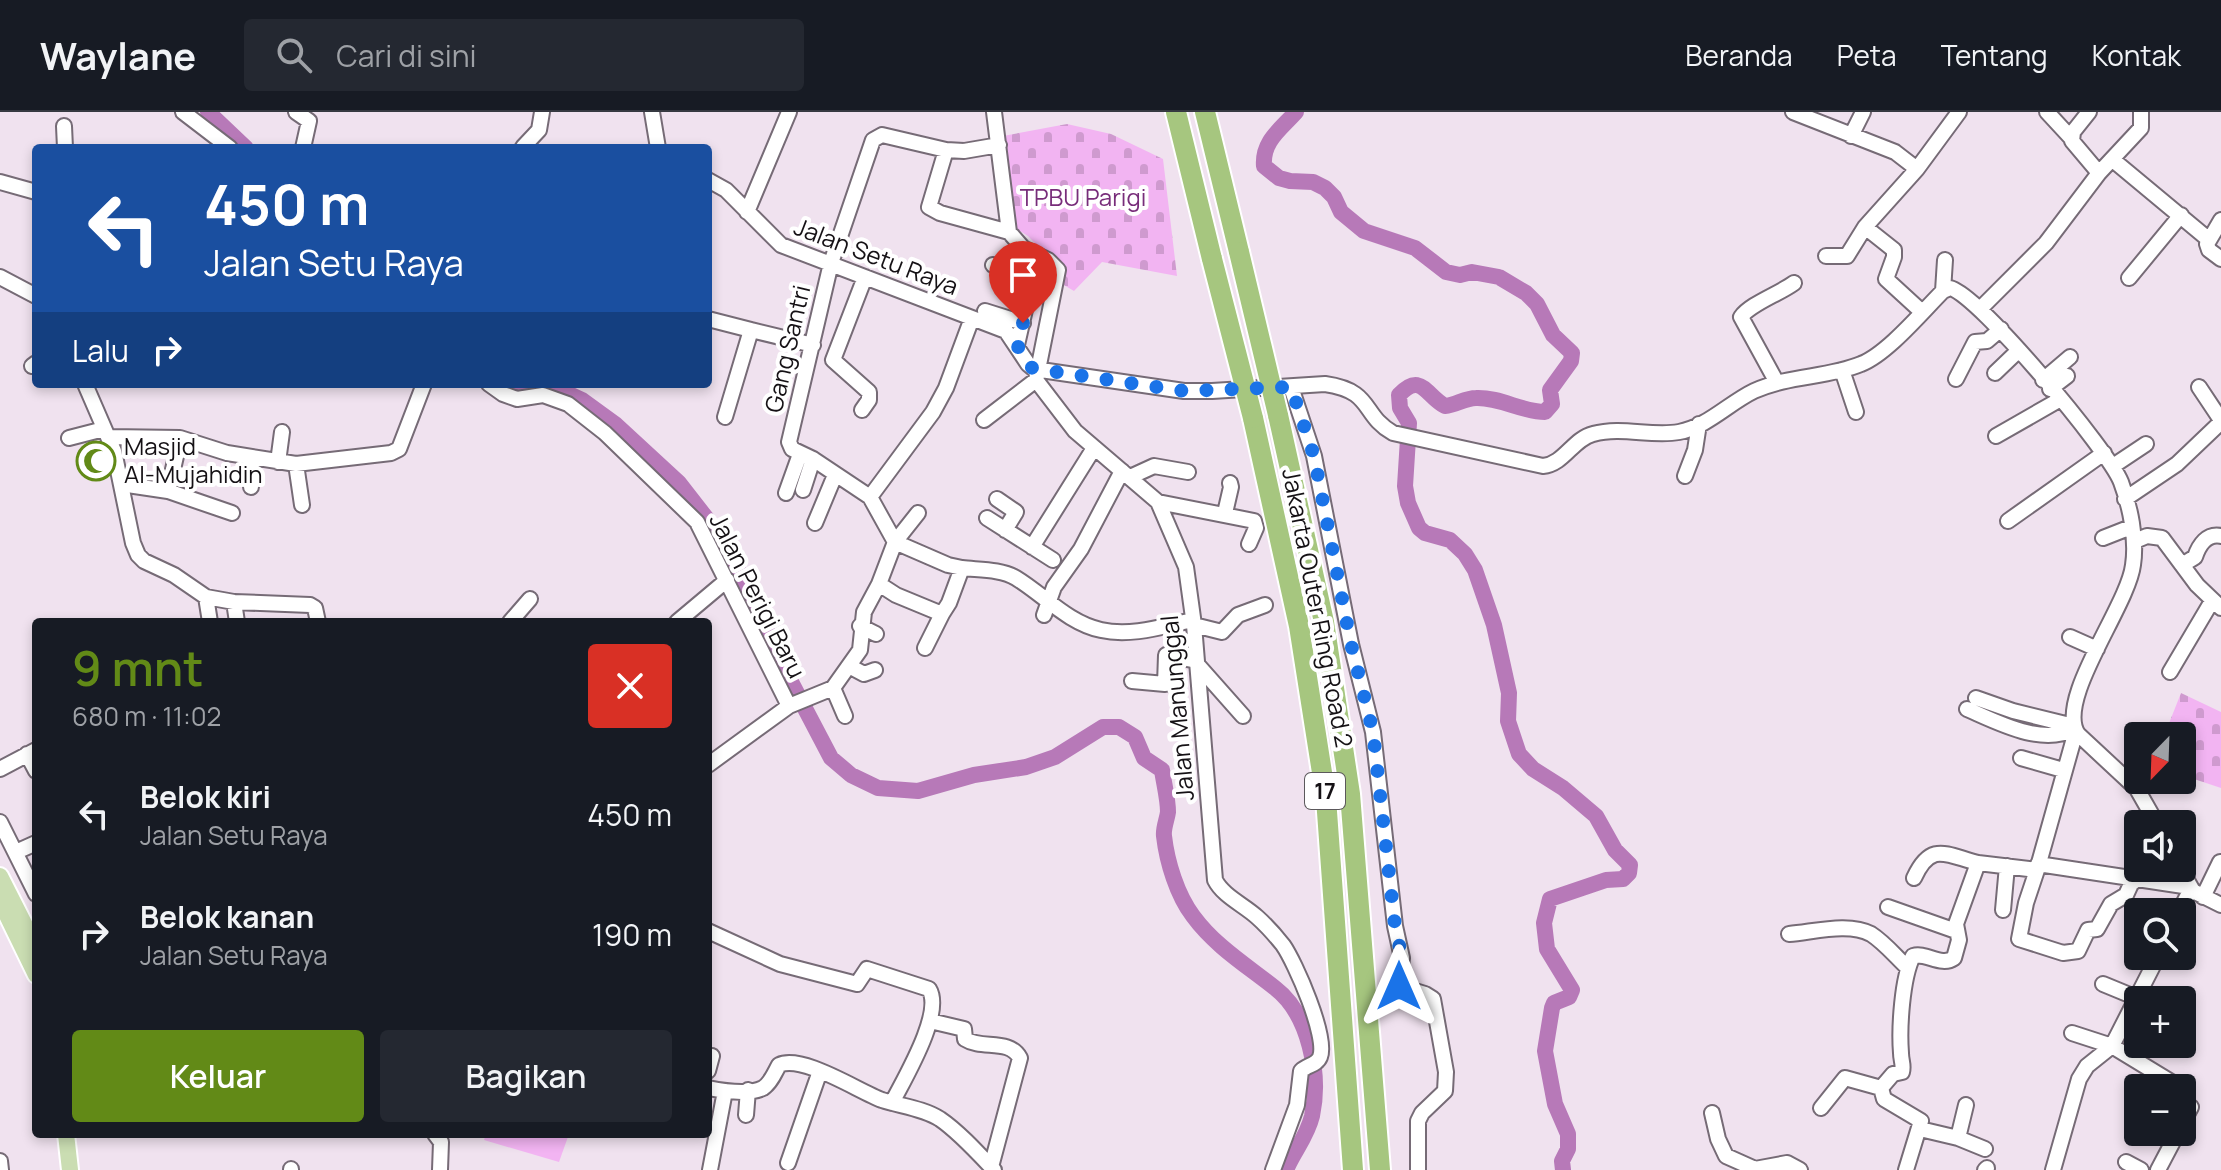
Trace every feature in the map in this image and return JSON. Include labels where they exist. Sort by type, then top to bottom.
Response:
[{"type":"highway","name":"Jakarta Outer Ring Road 2","points":[[1176,112],[1253,418],[1299,626],[1326,798],[1353,1170]]},
{"type":"highway","name":"Jakarta Outer Ring Road 2","points":[[1205,112],[1324,622],[1350,794],[1380,1170]]},
{"type":"main road","points":[[0,876],[32,939]]},
{"type":"main road","points":[[0,901],[32,967]]},
{"type":"main road","points":[[56,1138],[59,1170]]},
{"type":"main road","points":[[66,1138],[70,1170]]},
{"type":"street","points":[[183,112],[225,144]]},
{"type":"street","points":[[296,112],[309,121],[304,144]]},
{"type":"street","points":[[526,144],[539,130],[542,112]]},
{"type":"street","points":[[652,112],[657,144]]},
{"type":"street","points":[[747,212],[789,112]]},
{"type":"street","points":[[994,112],[1009,232]]},
{"type":"street","points":[[1793,112],[1895,152],[1917,169]]},
{"type":"street","points":[[1851,136],[1863,112]]},
{"type":"street","points":[[1826,256],[1847,256],[1865,227],[1917,169],[1959,112]]},
{"type":"street","points":[[2047,112],[2072,139]]},
{"type":"street","points":[[2089,112],[2073,132],[2072,139],[2074,146],[2099,173]]},
{"type":"street","points":[[1981,308],[2046,243],[2099,173],[2141,128],[2141,112]]},
{"type":"street","points":[[64,126],[65,144]]},
{"type":"street","name":"Gang Santri","points":[[801,453],[813,345],[831,263],[875,138],[882,135],[946,150]]},
{"type":"street","points":[[984,420],[1036,374],[1058,270],[1048,260],[1023,248],[1009,232],[940,213],[929,207],[946,150],[964,151],[999,145]]},
{"type":"street","points":[[2113,160],[2208,239]]},
{"type":"street","points":[[0,182],[32,191]]},
{"type":"street","name":"Jalan Setu Raya","points":[[712,182],[726,190],[775,242],[865,277],[979,314],[1006,331],[1036,374]]},
{"type":"street","points":[[2129,278],[2181,215]]},
{"type":"street","points":[[2221,220],[2208,239],[2207,248],[2221,259]]},
{"type":"street","points":[[1865,227],[1894,250],[1886,279],[1922,312]]},
{"type":"street","points":[[1943,291],[1945,260]]},
{"type":"street","points":[[993,265],[1032,279],[1017,345]]},
{"type":"street","points":[[0,277],[32,294]]},
{"type":"street","points":[[862,410],[869,400],[869,392],[833,360],[865,277]]},
{"type":"street","points":[[1776,381],[1741,317],[1746,310],[1794,283]]},
{"type":"street","points":[[1036,374],[1184,391],[1325,384],[1341,386],[1364,401],[1382,425],[1393,433],[1543,466],[1555,462],[1584,437],[1595,433],[1627,430],[1671,433],[1690,429],[1776,381],[1858,366],[1878,354],[1943,291],[1957,289],[2001,329],[2104,453],[2128,491],[2133,534],[2129,586],[2081,681],[2075,729],[2026,903],[2019,939],[2063,953],[2078,951],[2088,930],[2097,929],[2111,904],[2126,895],[2133,882]]},
{"type":"street","points":[[870,497],[933,412],[979,314],[1023,323]]},
{"type":"street","points":[[712,320],[813,345]]},
{"type":"street","points":[[1956,379],[1975,342],[1987,341],[2001,329]]},
{"type":"street","points":[[725,417],[751,330]]},
{"type":"street","points":[[1995,373],[2019,350]]},
{"type":"street","points":[[2051,389],[2070,357]]},
{"type":"street","points":[[1842,370],[1856,412]]},
{"type":"street","name":"Jalan Manunggal","points":[[1036,374],[1075,431],[1158,502],[1186,567],[1194,623],[1215,880],[1221,889],[1257,918],[1289,955],[1316,1021],[1322,1052],[1299,1076],[1297,1105],[1273,1170]]},
{"type":"street","points":[[1996,436],[2067,376]]},
{"type":"street","points":[[1291,387],[1314,456],[1351,644],[1373,732],[1395,926],[1402,958],[1399,986],[1433,999],[1446,1072],[1445,1091],[1418,1121],[1418,1170]]},
{"type":"street","points":[[2128,491],[2177,464],[2220,426],[2199,387]]},
{"type":"street","points":[[87,388],[107,433],[138,555],[206,597],[234,602],[310,605],[315,608],[317,618]]},
{"type":"street","points":[[69,438],[107,433],[180,438],[227,453],[296,464],[397,451],[422,388]]},
{"type":"street","name":"Jalan Perigi Baru","points":[[495,388],[517,399],[543,395],[568,404],[605,433],[697,522],[798,702]]},
{"type":"street","points":[[1685,476],[1695,450],[1699,424]]},
{"type":"street","points":[[278,462],[282,432]]},
{"type":"street","points":[[2113,466],[2146,444]]},
{"type":"street","points":[[1032,547],[1094,448]]},
{"type":"street","points":[[169,487],[177,452]]},
{"type":"street","points":[[801,453],[870,497],[895,542],[948,565],[1009,575],[1046,609],[1098,630],[1117,633],[1194,623],[1222,632],[1238,615],[1265,605]]},
{"type":"street","points":[[801,453],[803,490]]},
{"type":"street","points":[[786,493],[801,453]]},
{"type":"street","points":[[2008,521],[2104,453]]},
{"type":"street","points":[[251,487],[252,458]]},
{"type":"street","points":[[296,464],[302,505]]},
{"type":"street","points":[[1046,609],[1054,587],[1126,474],[1154,466],[1188,472]]},
{"type":"street","points":[[815,523],[835,475]]},
{"type":"street","points":[[120,479],[169,487],[232,513]]},
{"type":"street","points":[[1225,513],[1230,483]]},
{"type":"street","points":[[997,499],[1016,512],[1005,530]]},
{"type":"street","points":[[1158,502],[1225,513],[1256,522],[1249,544]]},
{"type":"street","points":[[712,762],[798,702],[833,688],[860,650],[860,626],[895,542],[918,513]]},
{"type":"street","points":[[987,518],[1053,560]]},
{"type":"street","points":[[2103,538],[2133,534],[2162,538],[2216,604],[2170,672]]},
{"type":"street","points":[[2182,565],[2195,557],[2198,546],[2212,536],[2221,536]]},
{"type":"street","points":[[925,648],[949,603],[962,568]]},
{"type":"street","points":[[682,618],[727,580]]},
{"type":"street","points":[[879,584],[896,595],[942,614]]},
{"type":"street","points":[[206,597],[209,618]]},
{"type":"street","points":[[513,618],[530,599]]},
{"type":"street","points":[[234,602],[236,618]]},
{"type":"street","points":[[860,626],[876,634]]},
{"type":"street","points":[[2070,637],[2097,649]]},
{"type":"street","points":[[1132,681],[1163,686],[1166,655],[1196,662],[1243,716]]},
{"type":"street","points":[[849,666],[864,674],[875,670]]},
{"type":"street","points":[[833,688],[845,716]]},
{"type":"street","points":[[1972,704],[2013,711],[2075,729],[2137,789],[2149,810]]},
{"type":"street","points":[[0,769],[32,752]]},
{"type":"street","points":[[2021,758],[2063,770]]},
{"type":"street","points":[[0,822],[25,866],[0,876]]},
{"type":"street","points":[[1914,878],[1932,854],[1978,863],[2124,877]]},
{"type":"street","points":[[2190,898],[2220,862]]},
{"type":"street","points":[[1881,1088],[1893,1074],[1904,1069],[1901,1053],[1907,974],[1916,954],[1944,962],[1952,961],[1958,947],[1957,921],[1978,863]]},
{"type":"street","points":[[2003,910],[2007,866]]},
{"type":"street","points":[[2152,882],[2195,891],[2221,905]]},
{"type":"street","points":[[2189,882],[2195,891]]},
{"type":"street","points":[[1888,907],[1956,931]]},
{"type":"street","points":[[1789,934],[1851,928],[1863,931],[1883,944],[1907,974]]},
{"type":"street","points":[[712,933],[780,964],[857,984],[867,969],[927,987],[933,995],[930,1021],[892,1103]]},
{"type":"street","points":[[2103,984],[2124,993]]},
{"type":"street","points":[[930,1021],[964,1029],[965,1039],[978,1046],[1006,1047],[1018,1053],[1020,1058],[992,1169]]},
{"type":"street","points":[[2053,1170],[2079,1079],[2087,1066],[2112,1046],[2124,1023]]},
{"type":"street","points":[[2072,1033],[2112,1046],[2154,1074]]},
{"type":"street","points":[[712,1089],[725,1091],[763,1087],[782,1062],[820,1071],[892,1103],[933,1115],[992,1169]]},
{"type":"street","points":[[788,1163],[820,1071]]},
{"type":"street","points":[[1821,1108],[1845,1078],[1881,1088]]},
{"type":"street","points":[[1881,1088],[1884,1099],[1921,1120],[1906,1170]]},
{"type":"street","points":[[746,1115],[748,1090]]},
{"type":"street","points":[[710,1170],[725,1091]]},
{"type":"street","points":[[1958,1138],[1966,1105]]},
{"type":"street","points":[[1712,1113],[1726,1156],[1755,1169],[1787,1163],[1800,1170]]},
{"type":"street","points":[[1920,1129],[1958,1138],[1985,1149]]},
{"type":"street","points":[[438,1138],[441,1142],[440,1170]]},
{"type":"street","points":[[2158,1170],[2171,1146]]},
{"type":"street","points":[[0,1161],[1,1170]]},
{"type":"street","points":[[2126,1162],[2141,1170]]},
{"type":"green space","name":"TPBU Parigi","points":[[1067,124],[1111,134],[1163,159],[1177,276],[1102,262],[1074,291],[1057,281],[1058,267],[1028,236],[1012,226],[1003,136]]},
{"type":"green space","points":[[2181,693],[2221,712],[2221,788],[2196,780],[2196,722],[2170,722]]},
{"type":"green space","points":[[485,1138],[568,1138],[559,1162]]},
{"type":"waterway","points":[[208,112],[242,144]]},
{"type":"waterway","points":[[1296,112],[1269,142],[1264,166],[1279,178],[1313,182],[1325,188],[1334,197],[1341,212],[1364,231],[1415,248],[1446,272],[1460,275],[1472,272],[1499,277],[1526,293],[1537,304],[1553,335],[1572,353],[1571,361],[1550,390],[1552,404],[1545,412],[1485,398],[1472,398],[1445,406],[1418,385],[1407,388],[1399,395],[1400,408],[1409,423],[1405,486],[1408,503],[1419,528],[1425,533],[1450,540],[1465,554],[1475,570],[1494,625],[1509,693],[1508,721],[1519,754],[1533,769],[1563,788],[1596,816],[1615,850],[1630,865],[1629,873],[1623,879],[1606,880],[1550,899],[1544,923],[1547,949],[1572,990],[1569,997],[1554,1003],[1545,1051],[1555,1104],[1568,1134],[1563,1170]]},
{"type":"waterway","points":[[556,388],[582,400],[615,424],[679,483],[711,524],[741,575],[831,758],[851,775],[878,788],[918,791],[974,775],[1026,767],[1055,757],[1103,727],[1119,727],[1135,737],[1144,758],[1162,770],[1168,807],[1165,846],[1187,908],[1221,946],[1287,999],[1310,1046],[1315,1082],[1312,1116],[1286,1170]]},
{"type":"place","name":"Masjid Al-Mujahidin","points":[[96,461]]},
{"type":"route","points":[[1023,323],[1017,345],[1030,367],[1036,369],[1184,391],[1291,387],[1314,456],[1351,644],[1373,732],[1395,926],[1402,958],[1399,986]]}]
